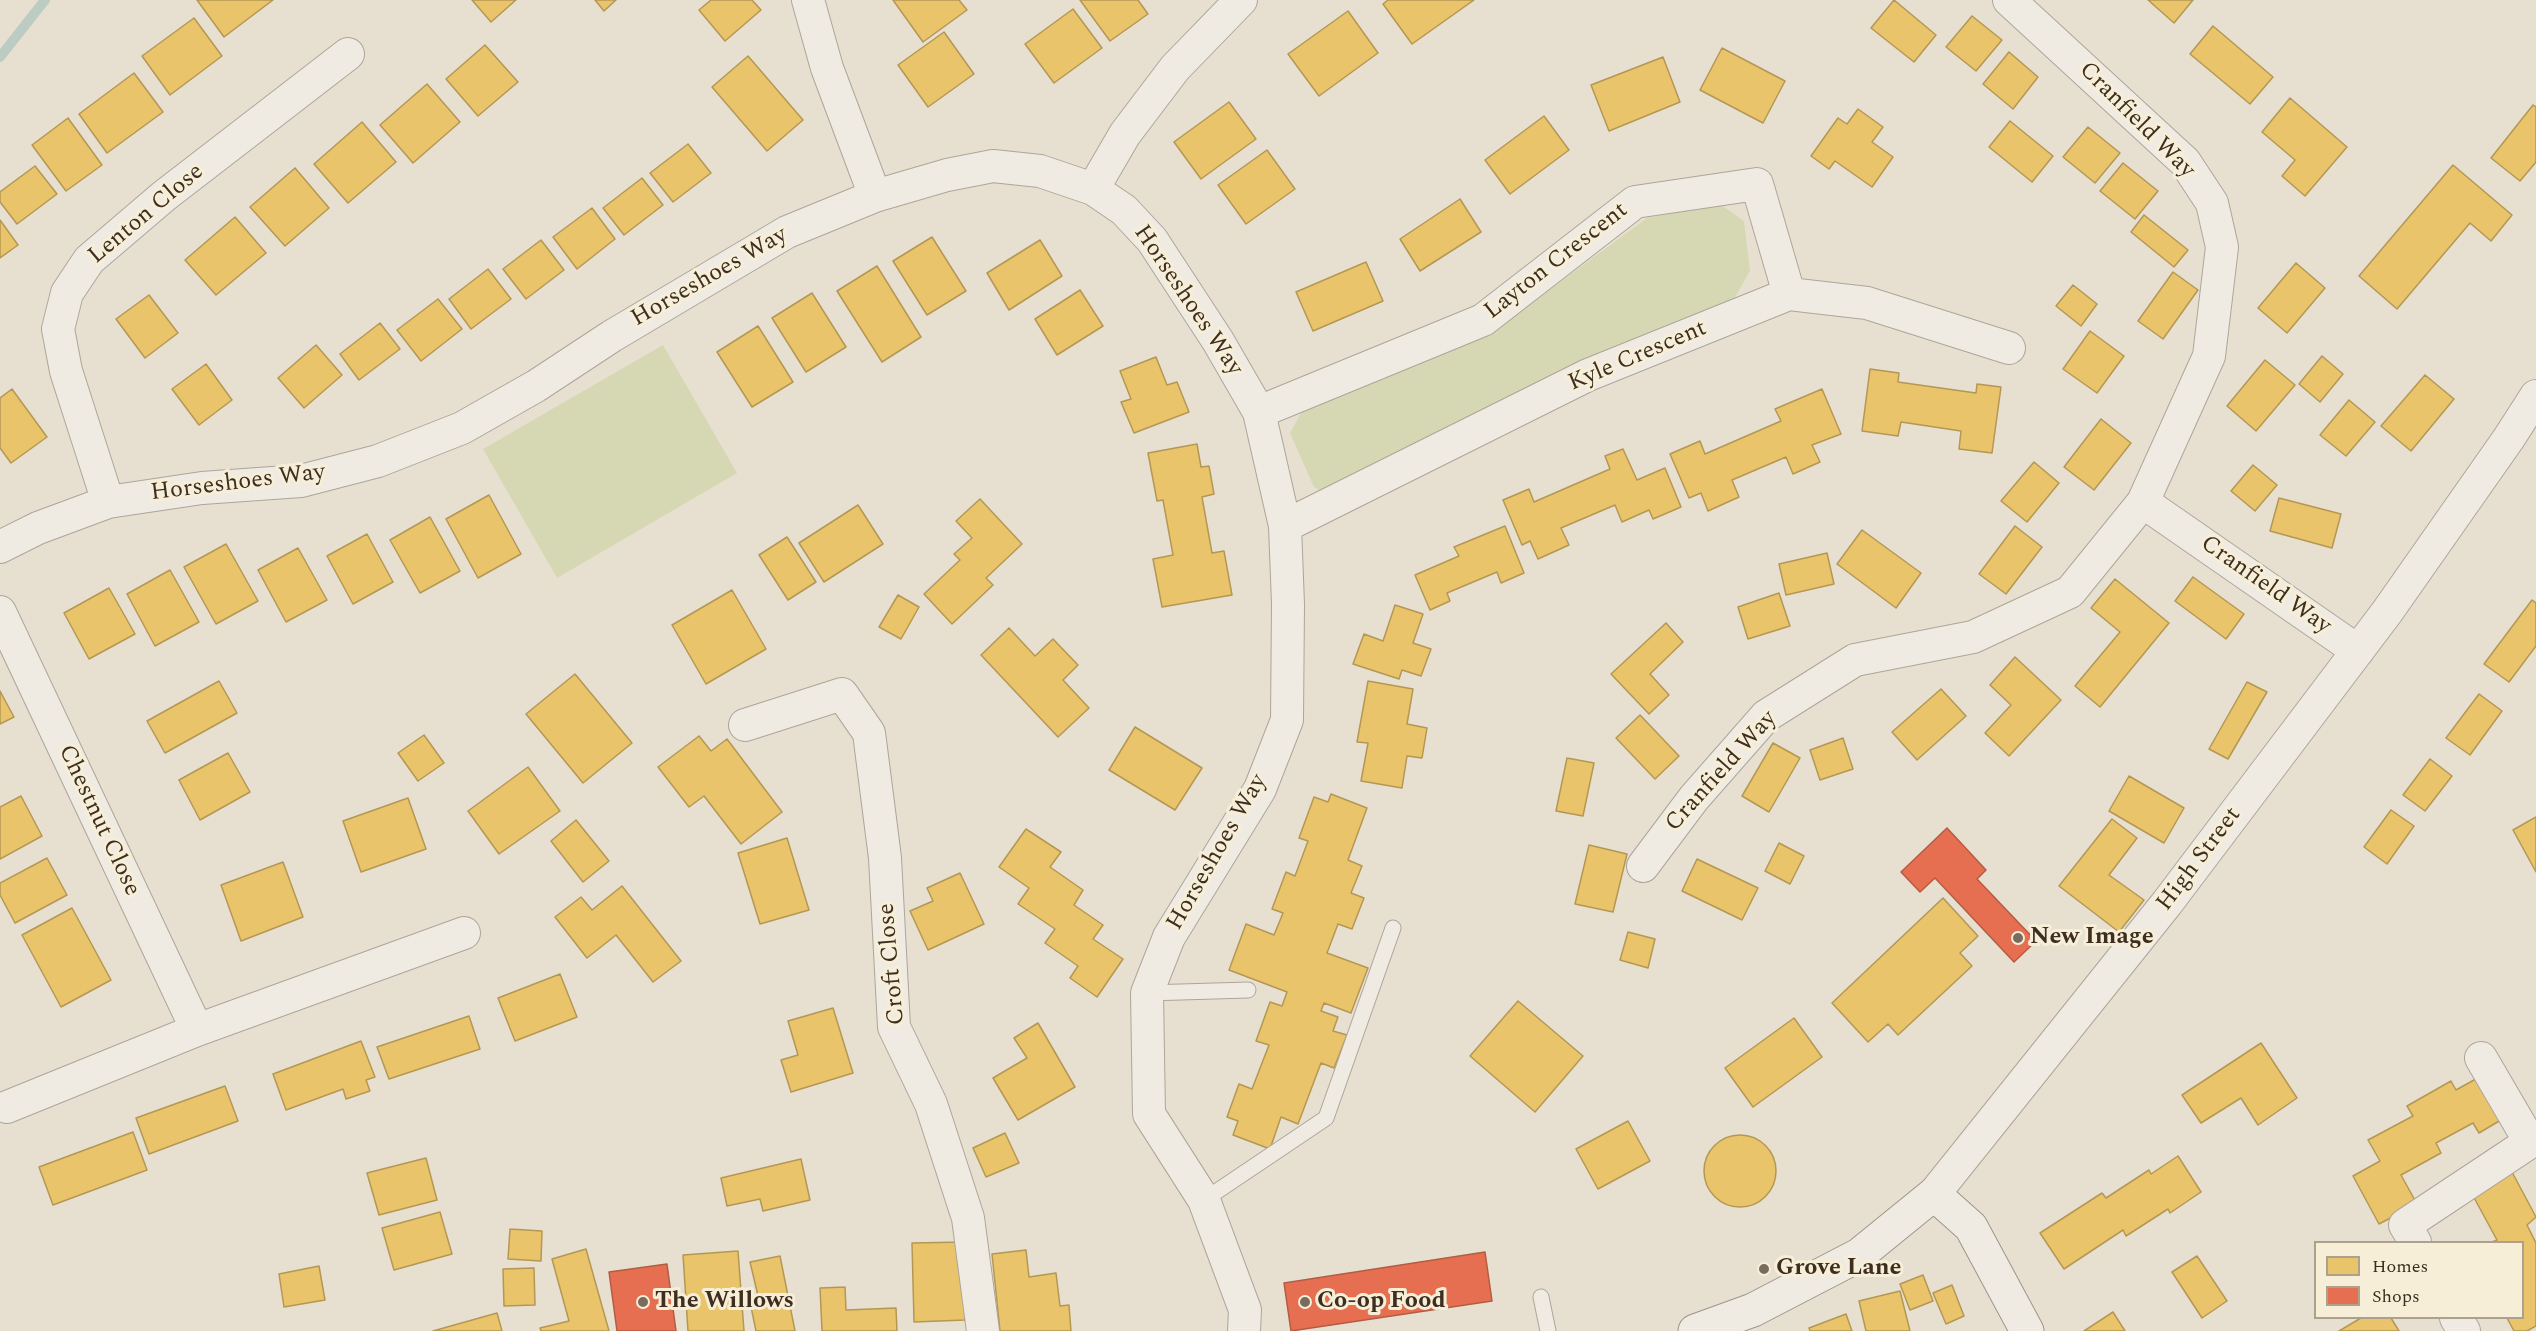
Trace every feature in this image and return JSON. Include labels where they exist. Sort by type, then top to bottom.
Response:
[{"type":"street","points":[[808,0],[827,68],[875,196]]},
{"type":"street","points":[[1093,189],[1125,134],[1175,68],[1241,0]]},
{"type":"street","name":"Cranfield Way","points":[[1643,866],[1694,798],[1766,716],[1855,660],[1973,637],[2070,592],[2143,502],[2209,356],[2222,247],[2212,203],[2186,162],[2009,0]]},
{"type":"street","name":"Lenton Close","points":[[108,502],[66,371],[58,329],[67,293],[89,260],[164,196],[348,55]]},
{"type":"street","name":"Horseshoes Way","points":[[0,547],[38,528],[108,502],[202,488],[301,481],[378,461],[462,428],[536,386],[612,336],[787,232],[875,196],[946,175],[993,166],[1040,171],[1093,189],[1124,210],[1152,240],[1218,340],[1259,412],[1286,526],[1287,720],[1260,789],[1168,937],[1148,993],[1149,1114],[1204,1200],[1245,1310],[1244,1331]]},
{"type":"street","name":"Layton Crescent","points":[[1259,412],[1382,364],[1483,320],[1635,202],[1757,184],[1789,294]]},
{"type":"street","name":"Kyle Crescent","points":[[1286,526],[1588,375],[1789,294],[1868,303],[2008,348]]},
{"type":"street","name":"High Street","points":[[1695,1331],[1753,1310],[1859,1255],[1934,1194],[2167,903],[2358,651],[2509,438],[2536,396]]},
{"type":"street","name":"Cranfield Way","points":[[2143,502],[2358,651]]},
{"type":"street","name":"Chestnut Close","points":[[0,612],[197,1030]]},
{"type":"street","name":"Croft Close","points":[[745,725],[842,694],[869,733],[885,858],[894,1028],[932,1104],[968,1218],[983,1331]]},
{"type":"street","points":[[8,1107],[197,1030],[464,933]]},
{"type":"street","points":[[2414,1241],[2405,1225],[2530,1143],[2481,1058]]},
{"type":"street","points":[[1934,1194],[1971,1227],[2026,1331]]},
{"type":"lane","points":[[1204,1200],[1326,1118],[1393,928]]},
{"type":"lane","points":[[1148,993],[1248,990]]},
{"type":"lane","points":[[1541,1297],[1548,1331]]},
{"type":"green space","points":[[1720,204],[1744,221],[1750,271],[1734,299],[1328,495],[1314,487],[1290,433],[1303,409],[1492,332],[1647,218]]},
{"type":"green space","points":[[663,345],[737,473],[557,578],[483,449]]},
{"type":"building: Homes","points":[[197,0],[273,0],[224,37]]},
{"type":"building: Homes","points":[[472,0],[516,0],[491,22]]},
{"type":"building: Homes","points":[[595,0],[616,0],[604,11]]},
{"type":"building: Homes","points":[[711,0],[752,0],[761,10],[725,41],[699,10]]},
{"type":"building: Homes","points":[[893,0],[959,0],[967,10],[923,42]]},
{"type":"building: Homes","points":[[1080,0],[1138,0],[1148,14],[1110,41]]},
{"type":"building: Homes","points":[[1388,0],[1474,0],[1412,44],[1383,4]]},
{"type":"building: Homes","points":[[1894,0],[1936,35],[1914,62],[1871,28]]},
{"type":"building: Homes","points":[[2148,0],[2193,0],[2174,23]]},
{"type":"building: Homes","points":[[1073,9],[1102,48],[1054,83],[1025,44]]},
{"type":"building: Homes","points":[[1348,11],[1378,53],[1319,96],[1288,54]]},
{"type":"building: Homes","points":[[1972,16],[2002,40],[1976,71],[1946,47]]},
{"type":"building: Homes","points":[[194,18],[222,56],[170,95],[142,56]]},
{"type":"building: Homes","points":[[2213,26],[2273,77],[2250,104],[2190,54]]},
{"type":"building: Homes","points":[[944,32],[974,74],[928,107],[898,65]]},
{"type":"building: Homes","points":[[485,45],[518,82],[478,116],[446,79]]},
{"type":"building: Homes","points":[[1722,48],[1785,81],[1763,123],[1700,90]]},
{"type":"building: Homes","points":[[2009,52],[2038,77],[2013,109],[1983,84]]},
{"type":"building: Homes","points":[[748,56],[803,120],[767,151],[712,87]]},
{"type":"building: Homes","points":[[1663,57],[1680,102],[1609,131],[1591,85]]},
{"type":"building: Homes","points":[[134,73],[163,112],[107,153],[79,114]]},
{"type":"building: Homes","points":[[427,84],[460,122],[413,163],[380,125]]},
{"type":"building: Homes","points":[[2290,98],[2347,147],[2305,196],[2282,176],[2295,160],[2262,132]]},
{"type":"building: Homes","points":[[1229,102],[1256,139],[1201,179],[1174,142]]},
{"type":"building: Homes","points":[[2533,105],[2536,107],[2536,162],[2520,181],[2491,158]]},
{"type":"building: Homes","points":[[1858,109],[1883,127],[1872,142],[1893,157],[1872,187],[1835,161],[1829,169],[1811,156],[1838,118],[1847,124]]},
{"type":"building: Homes","points":[[1544,116],[1569,150],[1510,194],[1485,160]]},
{"type":"building: Homes","points":[[68,118],[102,165],[66,191],[32,145]]},
{"type":"building: Homes","points":[[2010,121],[2053,156],[2032,182],[1989,147]]},
{"type":"building: Homes","points":[[362,122],[396,162],[348,203],[314,164]]},
{"type":"building: Homes","points":[[2088,127],[2120,153],[2095,183],[2063,157]]},
{"type":"building: Homes","points":[[688,144],[711,173],[673,202],[650,173]]},
{"type":"building: Homes","points":[[1267,150],[1295,189],[1246,224],[1218,185]]},
{"type":"building: Homes","points":[[2123,163],[2158,191],[2135,219],[2100,191]]},
{"type":"building: Homes","points":[[2453,165],[2512,215],[2491,241],[2470,223],[2397,309],[2359,276]]},
{"type":"building: Homes","points":[[35,166],[57,194],[17,224],[0,202],[0,192]]},
{"type":"building: Homes","points":[[295,168],[329,208],[285,246],[250,207]]},
{"type":"building: Homes","points":[[642,178],[663,205],[624,235],[603,208]]},
{"type":"building: Homes","points":[[1460,199],[1481,232],[1420,271],[1400,239]]},
{"type":"building: Homes","points":[[592,208],[615,239],[577,269],[553,237]]},
{"type":"building: Homes","points":[[2144,215],[2188,250],[2174,267],[2131,232]]},
{"type":"building: Homes","points":[[235,217],[266,253],[216,295],[185,260]]},
{"type":"building: Homes","points":[[0,220],[18,245],[0,258]]},
{"type":"building: Homes","points":[[932,237],[966,291],[927,315],[893,261]]},
{"type":"building: Homes","points":[[541,240],[564,270],[526,299],[503,269]]},
{"type":"building: Homes","points":[[1040,240],[1062,276],[1009,310],[987,273]]},
{"type":"building: Homes","points":[[1366,262],[1383,301],[1313,331],[1296,292]]},
{"type":"building: Homes","points":[[2296,263],[2325,288],[2287,333],[2258,308]]},
{"type":"building: Homes","points":[[877,266],[921,337],[882,362],[837,291]]},
{"type":"building: Homes","points":[[488,269],[511,299],[471,329],[449,299]]},
{"type":"building: Homes","points":[[2173,272],[2198,290],[2163,339],[2138,321]]},
{"type":"building: Homes","points":[[2073,285],[2097,304],[2081,326],[2056,306]]},
{"type":"building: Homes","points":[[1080,290],[1103,326],[1057,355],[1035,319]]},
{"type":"building: Homes","points":[[812,293],[846,347],[806,372],[772,318]]},
{"type":"building: Homes","points":[[149,295],[178,333],[145,358],[116,319]]},
{"type":"building: Homes","points":[[438,299],[462,329],[421,361],[397,330]]},
{"type":"building: Homes","points":[[380,323],[400,349],[359,380],[340,354]]},
{"type":"building: Homes","points":[[758,326],[793,382],[752,407],[717,352]]},
{"type":"building: Homes","points":[[2090,331],[2124,356],[2097,393],[2063,369]]},
{"type":"building: Homes","points":[[316,345],[342,375],[304,408],[278,378]]},
{"type":"building: Homes","points":[[2322,356],[2343,374],[2320,402],[2299,384]]},
{"type":"building: Homes","points":[[1156,357],[1167,385],[1177,382],[1189,412],[1134,433],[1121,402],[1131,399],[1120,371]]},
{"type":"building: Homes","points":[[2265,360],[2295,385],[2256,431],[2227,406]]},
{"type":"building: Homes","points":[[206,364],[232,400],[199,425],[172,389]]},
{"type":"building: Homes","points":[[1870,369],[1899,373],[1898,382],[1976,393],[1977,384],[2001,387],[1992,453],[1959,449],[1961,431],[1901,422],[1898,436],[1862,431]]},
{"type":"building: Homes","points":[[2425,375],[2454,399],[2411,451],[2381,426]]},
{"type":"building: Homes","points":[[12,389],[47,437],[11,463],[0,448],[0,398]]},
{"type":"building: Homes","points":[[1822,389],[1841,434],[1812,445],[1820,462],[1793,474],[1786,457],[1732,480],[1739,497],[1708,511],[1701,493],[1689,498],[1670,454],[1700,441],[1705,454],[1781,421],[1775,409]]},
{"type":"building: Homes","points":[[2349,400],[2375,422],[2346,456],[2320,435]]},
{"type":"building: Homes","points":[[2101,419],[2131,443],[2094,490],[2064,467]]},
{"type":"building: Homes","points":[[1197,444],[1201,467],[1209,466],[1214,494],[1202,497],[1212,553],[1224,551],[1232,595],[1162,607],[1153,559],[1173,555],[1163,500],[1157,501],[1148,453]]},
{"type":"building: Homes","points":[[1623,449],[1637,480],[1665,468],[1681,507],[1653,519],[1649,510],[1622,522],[1615,505],[1561,528],[1569,545],[1538,559],[1530,541],[1522,545],[1503,500],[1529,489],[1534,502],[1610,469],[1605,456]]},
{"type":"building: Homes","points":[[2034,462],[2059,483],[2027,522],[2001,501]]},
{"type":"building: Homes","points":[[2253,465],[2277,485],[2255,511],[2231,491]]},
{"type":"building: Homes","points":[[489,495],[521,554],[478,578],[446,519]]},
{"type":"building: Homes","points":[[2279,498],[2341,514],[2332,548],[2270,531]]},
{"type":"building: Homes","points":[[980,499],[1022,544],[986,578],[993,585],[952,624],[924,594],[960,560],[954,554],[972,538],[956,521]]},
{"type":"building: Homes","points":[[858,505],[883,544],[824,582],[799,543]]},
{"type":"building: Homes","points":[[430,517],[460,571],[420,593],[390,540]]},
{"type":"building: Homes","points":[[1505,526],[1524,573],[1501,583],[1497,572],[1447,593],[1450,601],[1430,610],[1415,575],[1459,556],[1454,547]]},
{"type":"building: Homes","points":[[2015,526],[2042,547],[2006,594],[1979,574]]},
{"type":"building: Homes","points":[[1862,530],[1921,573],[1896,608],[1837,564]]},
{"type":"building: Homes","points":[[367,534],[393,582],[353,604],[327,556]]},
{"type":"building: Homes","points":[[787,537],[816,582],[788,600],[759,555]]},
{"type":"building: Homes","points":[[226,544],[258,601],[216,624],[184,567]]},
{"type":"building: Homes","points":[[298,548],[327,600],[286,622],[258,570]]},
{"type":"building: Homes","points":[[1827,553],[1834,584],[1786,595],[1779,564]]},
{"type":"building: Homes","points":[[170,570],[199,622],[155,646],[127,594]]},
{"type":"building: Homes","points":[[2193,577],[2244,614],[2226,639],[2175,601]]},
{"type":"building: Homes","points":[[2115,579],[2169,623],[2100,707],[2075,686],[2120,632],[2091,608]]},
{"type":"building: Homes","points":[[109,588],[135,634],[89,659],[64,613]]},
{"type":"building: Homes","points":[[732,590],[766,649],[706,684],[672,625]]},
{"type":"building: Homes","points":[[1779,593],[1790,626],[1748,639],[1738,607]]},
{"type":"building: Homes","points":[[898,595],[919,607],[901,639],[879,627]]},
{"type":"building: Homes","points":[[2532,600],[2536,603],[2536,646],[2509,682],[2484,664]]},
{"type":"building: Homes","points":[[1395,605],[1423,614],[1413,643],[1431,649],[1421,676],[1402,670],[1399,679],[1353,664],[1364,634],[1383,641]]},
{"type":"building: Homes","points":[[1666,623],[1683,642],[1650,674],[1669,695],[1649,714],[1611,674]]},
{"type":"building: Homes","points":[[1009,628],[1035,656],[1053,639],[1078,665],[1063,680],[1089,708],[1058,737],[981,655]]},
{"type":"building: Homes","points":[[2015,657],[2061,700],[2009,756],[1985,733],[2011,705],[1990,685]]},
{"type":"building: Homes","points":[[575,674],[632,743],[583,783],[526,714]]},
{"type":"building: Homes","points":[[219,681],[237,713],[165,753],[147,721]]},
{"type":"building: Homes","points":[[1368,681],[1413,689],[1407,724],[1427,728],[1422,758],[1407,756],[1402,788],[1361,781],[1368,743],[1357,742]]},
{"type":"building: Homes","points":[[2247,682],[2267,692],[2228,759],[2209,749]]},
{"type":"building: Homes","points":[[1941,689],[1966,716],[1917,760],[1892,732]]},
{"type":"building: Homes","points":[[0,691],[14,717],[0,724]]},
{"type":"building: Homes","points":[[2479,694],[2502,711],[2470,755],[2446,738]]},
{"type":"building: Homes","points":[[1640,715],[1679,756],[1655,779],[1616,738]]},
{"type":"building: Homes","points":[[1135,727],[1202,768],[1175,810],[1109,770]]},
{"type":"building: Homes","points":[[424,735],[444,763],[418,781],[398,753]]},
{"type":"building: Homes","points":[[699,736],[711,751],[727,739],[782,812],[741,844],[704,796],[689,807],[658,767]]},
{"type":"building: Homes","points":[[1843,738],[1853,769],[1820,780],[1810,750]]},
{"type":"building: Homes","points":[[1773,743],[1800,758],[1769,812],[1742,796]]},
{"type":"building: Homes","points":[[228,753],[250,792],[200,820],[179,780]]},
{"type":"building: Homes","points":[[1567,758],[1594,763],[1583,816],[1556,811]]},
{"type":"building: Homes","points":[[2430,759],[2452,776],[2425,811],[2403,795]]},
{"type":"building: Homes","points":[[528,767],[560,811],[499,854],[468,811]]},
{"type":"building: Homes","points":[[2129,776],[2184,808],[2164,843],[2109,811]]},
{"type":"building: Homes","points":[[1331,794],[1367,808],[1348,860],[1362,866],[1351,893],[1364,898],[1352,929],[1338,924],[1327,953],[1368,968],[1351,1013],[1324,1003],[1321,1011],[1338,1017],[1333,1031],[1347,1035],[1334,1068],[1321,1063],[1298,1124],[1281,1117],[1270,1149],[1233,1135],[1238,1121],[1227,1117],[1239,1084],[1252,1089],[1269,1045],[1256,1041],[1270,1002],[1282,1006],[1287,992],[1229,970],[1246,924],[1274,935],[1283,913],[1272,909],[1286,872],[1295,876],[1308,841],[1299,838],[1314,797],[1328,802]]},
{"type":"building: Homes","points":[[21,796],[42,836],[0,859],[0,807]]},
{"type":"building: Homes","points":[[408,798],[426,849],[361,872],[343,821]]},
{"type":"building: Homes","points":[[2391,810],[2414,826],[2387,864],[2364,847]]},
{"type":"building: Homes","points":[[2536,817],[2536,872],[2513,830]]},
{"type":"building: Homes","points":[[2112,819],[2137,838],[2109,875],[2144,900],[2119,932],[2059,886]]},
{"type":"building: Homes","points":[[576,820],[609,861],[583,882],[551,841]]},
{"type":"building: Homes","points":[[1026,829],[1061,852],[1050,867],[1083,890],[1074,905],[1103,925],[1093,939],[1123,959],[1097,997],[1070,978],[1078,966],[1045,943],[1055,929],[1018,904],[1029,888],[999,867]]},
{"type":"building: Homes","points":[[787,838],[809,910],[760,924],[738,853]]},
{"type":"building: Homes","points":[[1779,843],[1804,856],[1790,884],[1765,871]]},
{"type":"building: Homes","points":[[1589,845],[1627,854],[1613,912],[1575,904]]},
{"type":"building: Homes","points":[[47,858],[67,895],[15,923],[0,895],[0,883]]},
{"type":"building: Homes","points":[[1697,859],[1758,888],[1742,920],[1682,891]]},
{"type":"building: Homes","points":[[283,862],[303,917],[241,941],[221,885]]},
{"type":"building: Homes","points":[[960,873],[984,924],[928,950],[910,911],[933,901],[927,888]]},
{"type":"building: Homes","points":[[622,886],[681,961],[653,982],[616,935],[587,958],[555,917],[581,897],[592,910]]},
{"type":"building: Homes","points":[[1943,898],[1978,936],[1960,953],[1972,966],[1898,1035],[1888,1024],[1868,1042],[1832,1003]]},
{"type":"building: Homes","points":[[72,908],[111,980],[61,1007],[22,935]]},
{"type":"building: Homes","points":[[1628,932],[1655,939],[1648,968],[1620,960]]},
{"type":"building: Homes","points":[[560,974],[577,1017],[515,1041],[498,998]]},
{"type":"building: Homes","points":[[1518,1001],[1583,1056],[1535,1112],[1470,1056]]},
{"type":"building: Homes","points":[[833,1008],[853,1073],[791,1092],[781,1060],[798,1055],[788,1021]]},
{"type":"building: Homes","points":[[469,1016],[480,1049],[389,1079],[377,1047]]},
{"type":"building: Homes","points":[[1794,1018],[1822,1057],[1753,1107],[1725,1068]]},
{"type":"building: Homes","points":[[1038,1023],[1075,1087],[1018,1120],[993,1078],[1027,1058],[1014,1038]]},
{"type":"building: Homes","points":[[361,1041],[375,1077],[366,1080],[370,1091],[346,1099],[343,1089],[286,1110],[273,1074]]},
{"type":"building: Homes","points":[[2261,1043],[2297,1098],[2258,1125],[2241,1098],[2201,1123],[2182,1095]]},
{"type":"building: Homes","points":[[2483,1075],[2506,1117],[2479,1133],[2473,1123],[2436,1143],[2441,1153],[2401,1175],[2417,1204],[2379,1224],[2353,1176],[2380,1161],[2368,1140],[2413,1116],[2407,1106],[2451,1081],[2456,1090]]},
{"type":"building: Homes","points":[[225,1086],[238,1121],[149,1154],[136,1118]]},
{"type":"building: Homes","points":[[1628,1121],[1650,1161],[1598,1189],[1576,1149]]},
{"type":"building: Homes","points":[[133,1132],[147,1170],[53,1205],[39,1167]]},
{"type":"building: Homes","points":[[1005,1133],[1019,1163],[986,1177],[973,1148]]},
{"type":"building: Homes","points":[[1740,1135],[1760,1141],[1770,1151],[1776,1171],[1770,1191],[1760,1201],[1740,1207],[1720,1201],[1710,1191],[1704,1171],[1710,1151],[1720,1141]]},
{"type":"building: Homes","points":[[2178,1156],[2201,1192],[2170,1213],[2168,1209],[2126,1236],[2123,1230],[2064,1269],[2040,1233],[2102,1193],[2106,1198],[2149,1170],[2151,1174]]},
{"type":"building: Homes","points":[[426,1158],[437,1200],[379,1215],[367,1173]]},
{"type":"building: Homes","points":[[801,1159],[810,1200],[763,1211],[760,1199],[727,1206],[721,1178]]},
{"type":"building: Homes","points":[[2512,1172],[2536,1217],[2527,1225],[2536,1243],[2536,1326],[2527,1331],[2514,1331],[2508,1319],[2524,1319],[2524,1241],[2494,1241],[2497,1240],[2472,1194]]},
{"type":"building: Homes","points":[[440,1212],[452,1254],[394,1270],[382,1228]]},
{"type":"building: Homes","points":[[510,1229],[542,1231],[541,1261],[508,1259]]},
{"type":"building: Homes","points":[[963,1242],[965,1320],[914,1322],[912,1243]]},
{"type":"building: Homes","points":[[586,1249],[609,1331],[541,1331],[540,1328],[569,1321],[552,1259]]},
{"type":"building: Homes","points":[[1026,1250],[1029,1277],[1056,1273],[1060,1306],[1069,1305],[1071,1331],[1000,1331],[992,1254]]},
{"type":"building: Homes","points":[[738,1251],[744,1331],[688,1331],[683,1255]]},
{"type":"building: Homes","points":[[780,1256],[795,1331],[756,1331],[750,1302],[759,1300],[750,1262]]},
{"type":"building: Homes","points":[[2197,1256],[2227,1301],[2202,1318],[2172,1272]]},
{"type":"building: Homes","points":[[319,1266],[325,1300],[284,1307],[279,1274]]},
{"type":"building: Homes","points":[[534,1268],[535,1305],[504,1306],[503,1269]]},
{"type":"building: Homes","points":[[1923,1275],[1933,1301],[1910,1310],[1900,1284]]},
{"type":"building: Homes","points":[[1952,1285],[1964,1316],[1946,1324],[1933,1293]]},
{"type":"building: Homes","points":[[845,1287],[846,1310],[896,1308],[897,1331],[822,1331],[820,1288]]},
{"type":"building: Homes","points":[[1900,1291],[1910,1331],[1866,1331],[1859,1301]]},
{"type":"building: Homes","points":[[2113,1312],[2125,1331],[2084,1331]]},
{"type":"building: Homes","points":[[497,1313],[502,1331],[433,1331]]},
{"type":"building: Homes","points":[[1846,1314],[1852,1331],[1810,1331],[1809,1328]]},
{"type":"building: Homes","points":[[2359,1319],[2392,1319],[2399,1331],[2339,1331]]},
{"type":"building: Shops","points":[[1947,828],[1986,870],[1977,879],[2036,941],[2014,962],[1935,878],[1920,892],[1901,872]]},
{"type":"building: Shops","points":[[1485,1252],[1492,1301],[1291,1331],[1284,1283]]},
{"type":"building: Shops","name":"The Willows","points":[[667,1264],[676,1331],[617,1331],[609,1272]]},
{"type":"waterway","points":[[0,57],[45,0]]},
{"type":"place","name":"New Image","points":[[2018,938]]},
{"type":"place","name":"Grove Lane","points":[[1764,1269]]},
{"type":"place","name":"The Willows","points":[[643,1302]]},
{"type":"place","name":"Co-op Food","points":[[1305,1302]]}]
